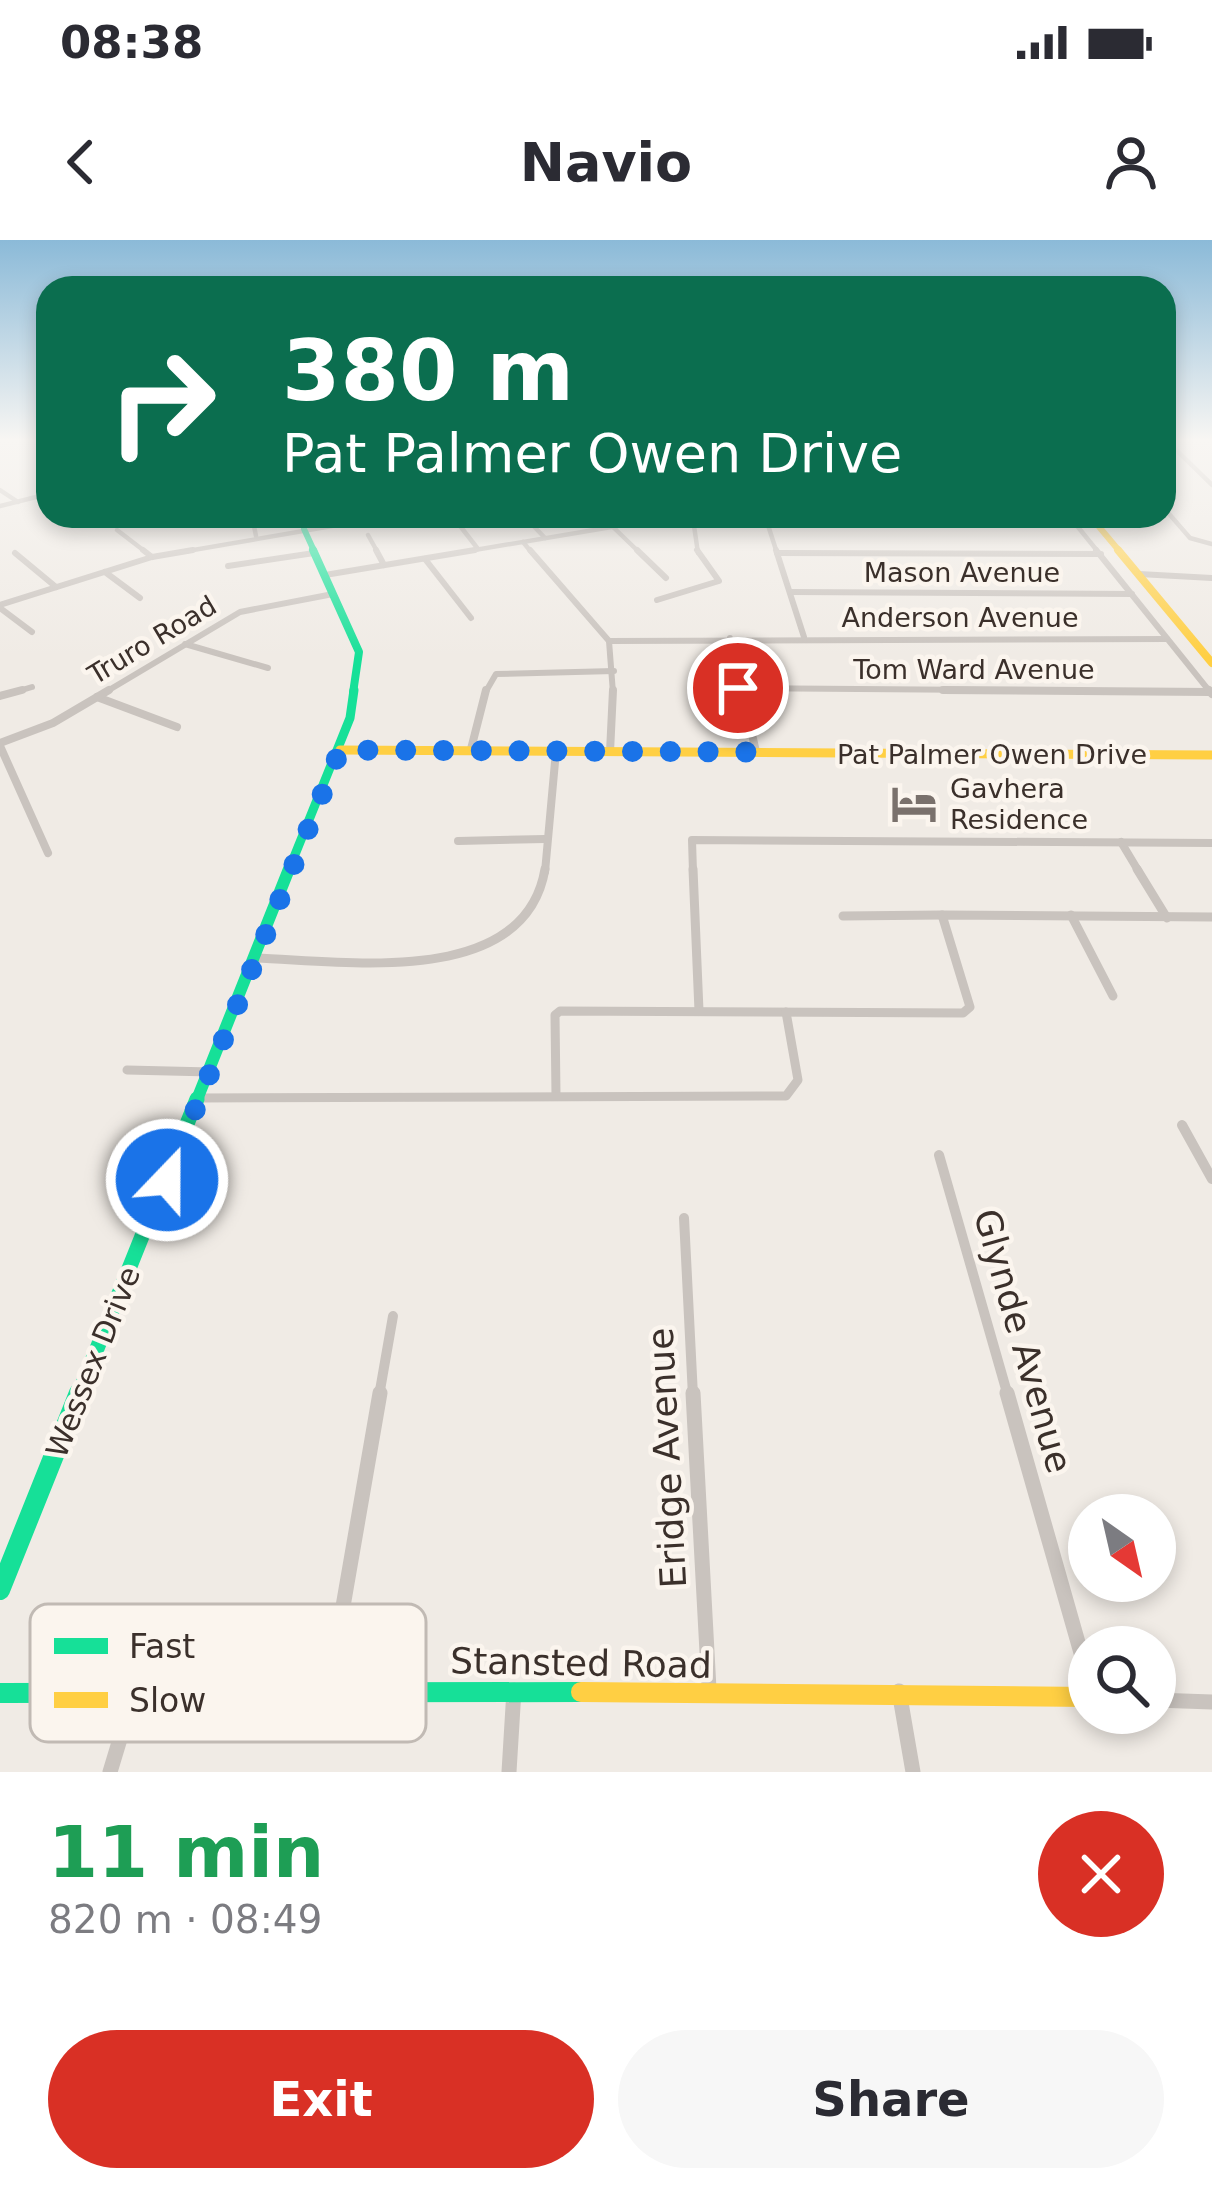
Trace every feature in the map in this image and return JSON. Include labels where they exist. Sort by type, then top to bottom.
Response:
[{"type":"street","points":[[1176,522],[1190,538],[1212,544]]},
{"type":"street","points":[[254,528],[256,536]]},
{"type":"street","points":[[0,606],[152,556],[308,528]]},
{"type":"street","points":[[462,528],[478,549]]},
{"type":"street","points":[[535,528],[545,538]]},
{"type":"street","points":[[326,575],[607,528]]},
{"type":"street","points":[[614,528],[666,578]]},
{"type":"street","points":[[658,600],[718,581],[697,551],[694,528]]},
{"type":"street","points":[[769,528],[804,637]]},
{"type":"street","points":[[1079,528],[1211,693]]},
{"type":"street","points":[[1100,528],[1212,663]]},
{"type":"street","name":"Wessex Drive","points":[[0,1590],[340,750],[359,652],[304,529]]},
{"type":"street","points":[[116,530],[152,556]]},
{"type":"street","points":[[368,535],[384,565]]},
{"type":"street","points":[[523,542],[609,641],[614,671],[610,752]]},
{"type":"street","points":[[15,553],[56,587]]},
{"type":"street","points":[[777,553],[1101,554]]},
{"type":"street","points":[[228,566],[314,554]]},
{"type":"street","points":[[425,559],[471,618]]},
{"type":"street","points":[[104,572],[140,598]]},
{"type":"street","points":[[1139,574],[1212,578]]},
{"type":"street","name":"Mason Avenue","points":[[791,592],[1132,594]]},
{"type":"street","name":"Truro Road","points":[[0,744],[44,727],[243,610],[333,594]]},
{"type":"street","points":[[0,606],[32,632]]},
{"type":"street","points":[[730,638],[756,752]]},
{"type":"street","name":"Anderson Avenue","points":[[609,641],[1167,639]]},
{"type":"street","points":[[185,644],[268,668]]},
{"type":"street","points":[[471,749],[488,680],[496,674],[614,671]]},
{"type":"street","points":[[0,696],[32,687]]},
{"type":"street","name":"Tom Ward Avenue","points":[[738,688],[1211,693]]},
{"type":"street","points":[[97,697],[177,727]]},
{"type":"street","points":[[0,744],[48,853]]},
{"type":"street","name":"Pat Palmer Owen Drive","points":[[340,750],[1212,755]]},
{"type":"street","points":[[256,958],[440,958],[479,949],[512,931],[538,901],[556,751]]},
{"type":"street","points":[[458,841],[545,839]]},
{"type":"street","points":[[699,1011],[692,840],[1212,843]]},
{"type":"street","points":[[1121,842],[1167,918]]},
{"type":"street","points":[[556,1095],[555,1015],[560,1011],[969,1012],[942,914]]},
{"type":"street","points":[[1071,915],[1113,996]]},
{"type":"street","points":[[843,916],[1212,916]]},
{"type":"street","points":[[200,1098],[786,1096],[798,1080],[786,1012]]},
{"type":"street","points":[[128,1070],[211,1072]]},
{"type":"street","points":[[1183,1125],[1212,1179]]},
{"type":"street","name":"Glynde Avenue","points":[[940,1155],[1073,1626]]},
{"type":"street","name":"Eridge Avenue","points":[[684,1218],[710,1694]]},
{"type":"street","points":[[343,1604],[393,1316]]},
{"type":"street","points":[[509,1772],[514,1690]]},
{"type":"street","points":[[899,1690],[913,1772]]},
{"type":"street","name":"Stansted Road","points":[[426,1691],[899,1690],[1068,1696]]},
{"type":"street","name":"Stansted Road","points":[[0,1693],[30,1693]]},
{"type":"street","points":[[1176,1701],[1212,1702]]},
{"type":"street","points":[[110,1772],[119,1742]]},
{"type":"traffic: fast","points":[[0,1590],[350,718],[359,652],[304,529]]},
{"type":"traffic: fast","points":[[426,1692],[581,1692]]},
{"type":"traffic: fast","points":[[0,1693],[30,1693]]},
{"type":"traffic: slow","points":[[1100,528],[1212,663]]},
{"type":"traffic: slow","points":[[340,750],[1212,755]]},
{"type":"traffic: slow","points":[[581,1692],[1068,1697]]},
{"type":"place","name":"Gavhera Residence","points":[[914,804]]},
{"type":"route","points":[[167,1180],[340,750],[756,752],[738,688]]}]
